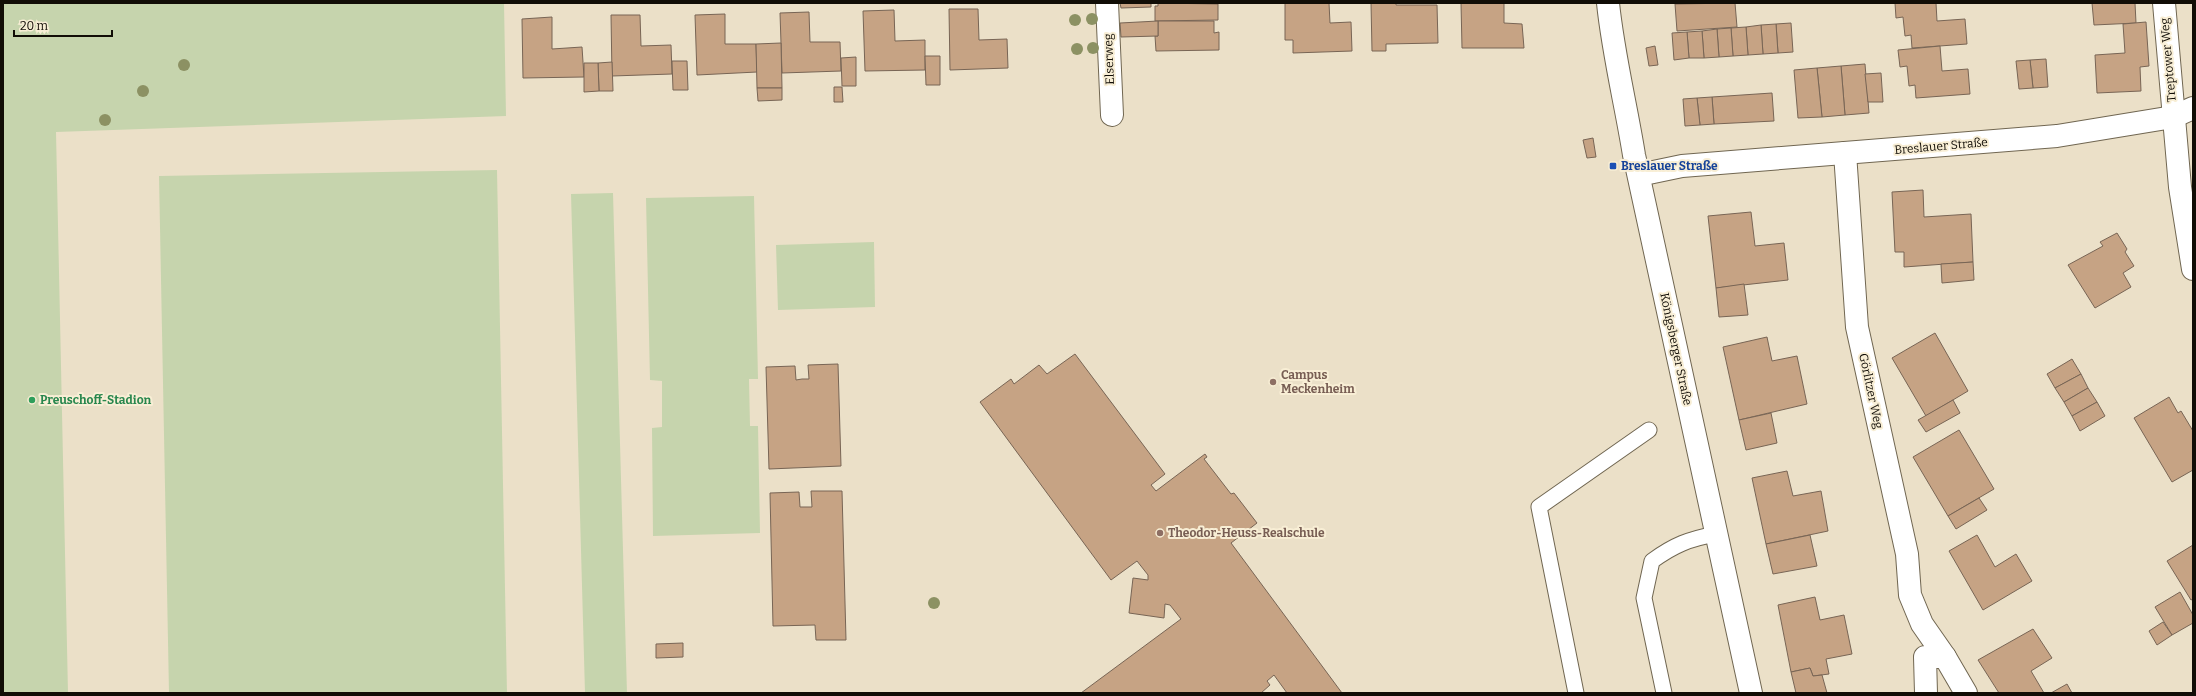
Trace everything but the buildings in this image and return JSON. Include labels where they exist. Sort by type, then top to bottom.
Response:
[{"type":"street","name":"Elserweg","points":[[1107,3],[1112,115]]},
{"type":"street","name":"Königsberger Straße","points":[[1608,3],[1610,28],[1639,175],[1751,693]]},
{"type":"street","name":"Treptower Weg","points":[[2164,3],[2180,187],[2193,268]]},
{"type":"street","name":"Breslauer Straße","points":[[1639,175],[1682,166],[2057,136],[2173,117],[2193,108]]},
{"type":"street","name":"Görlitzer Weg","points":[[1845,153],[1857,327],[1906,554],[1910,595],[1935,657],[1966,693]]},
{"type":"street","name":"Görlitzer Weg","points":[[1926,693],[1935,657]]},
{"type":"lane","points":[[1576,693],[1539,507],[1649,430]]},
{"type":"lane","points":[[1664,693],[1644,598],[1652,561],[1672,547],[1693,539],[1716,534]]},
{"type":"green space","points":[[3,3],[504,3],[506,116],[56,132],[68,693],[3,693]]},
{"type":"green space","points":[[497,170],[507,693],[169,693],[159,176]]},
{"type":"green space","points":[[613,193],[627,693],[585,693],[571,194]]},
{"type":"green space","points":[[754,196],[758,379],[749,379],[750,426],[758,426],[760,533],[653,536],[652,428],[662,427],[662,381],[650,380],[646,198]]},
{"type":"green space","points":[[874,242],[875,307],[778,310],[776,245]]},
{"type":"place","name":"Breslauer Straße","points":[[1613,166]]},
{"type":"place","name":"Campus Meckenheim","points":[[1273,382]]},
{"type":"place","name":"Preuschoff-Stadion","points":[[32,400]]},
{"type":"place","name":"Theodor-Heuss-Realschule","points":[[1160,533]]}]
